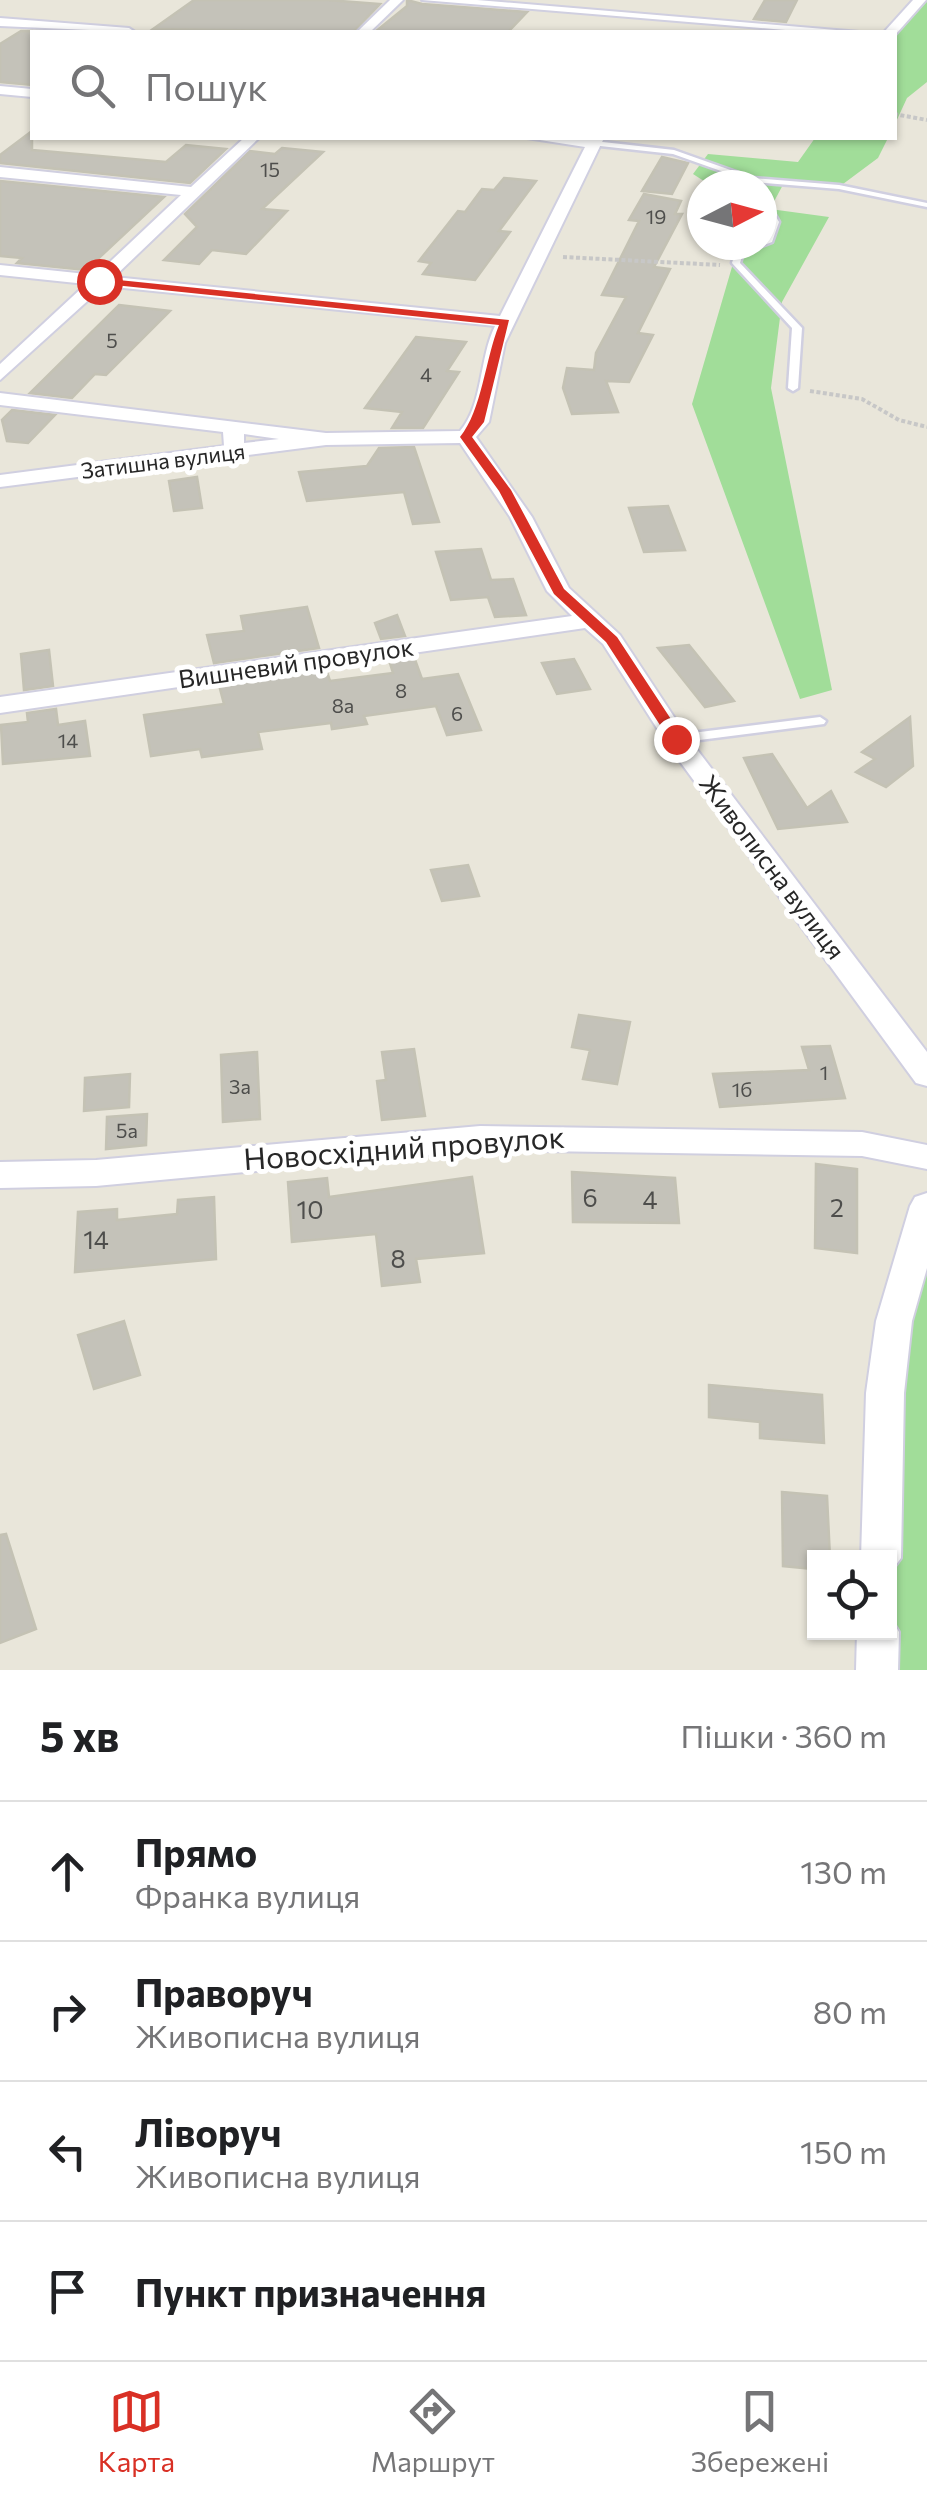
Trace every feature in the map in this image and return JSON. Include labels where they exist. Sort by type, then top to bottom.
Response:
[{"type":"street","points":[[365,30],[398,0]]},
{"type":"street","points":[[428,0],[553,5],[656,18],[726,17],[837,30]]},
{"type":"street","points":[[892,30],[920,0]]},
{"type":"street","points":[[650,30],[656,18]]},
{"type":"street","points":[[0,22],[104,30]]},
{"type":"street","points":[[0,90],[30,93]]},
{"type":"street","points":[[0,374],[250,140]]},
{"type":"street","points":[[0,399],[326,440],[466,437],[478,422],[489,364],[505,322],[595,140]]},
{"type":"street","points":[[0,172],[194,192]]},
{"type":"street","points":[[0,270],[505,322]]},
{"type":"street","points":[[233,427],[235,452]]},
{"type":"street","name":"Живописна вулиця","points":[[466,437],[505,490],[558,591],[612,640],[676,739],[927,1075]]},
{"type":"street","name":"Затишна вулиця","points":[[0,481],[326,440]]},
{"type":"street","name":"Вишневий провулок","points":[[0,706],[592,620]]},
{"type":"street","name":"Новосхідний провулок","points":[[0,1175],[96,1172],[480,1138],[862,1144],[927,1157]]},
{"type":"street","points":[[880,1550],[886,1393],[894,1321],[927,1206]]},
{"type":"street","points":[[877,1670],[878,1640]]},
{"type":"lane","points":[[595,140],[674,152],[721,170]]},
{"type":"lane","points":[[777,183],[839,186],[927,205]]},
{"type":"lane","points":[[737,260],[797,328],[794,388]]},
{"type":"lane","points":[[676,739],[820,721]]},
{"type":"path","points":[[897,113],[927,120]]},
{"type":"path","points":[[538,255],[692,267],[736,263]]},
{"type":"path","points":[[794,388],[862,399],[900,420],[927,427]]},
{"type":"green space","points":[[920,0],[927,0],[927,82],[907,98],[897,120],[897,30]]},
{"type":"green space","points":[[814,140],[887,140],[878,158],[839,187],[785,181],[777,196],[777,170],[696,170],[708,154],[798,162]]},
{"type":"green space","points":[[777,210],[829,217],[782,302],[771,388],[832,690],[800,699],[692,404],[734,260],[777,260]]},
{"type":"green space","points":[[927,1206],[927,1670],[877,1670],[887,1640],[897,1640],[897,1550],[882,1550]]},
{"type":"building","points":[[194,0],[380,4],[355,30],[153,29]]},
{"type":"building","points":[[407,0],[527,12],[510,30],[377,30],[407,6]]},
{"type":"building","points":[[765,0],[797,0],[786,22],[754,19]]},
{"type":"building","points":[[21,31],[30,31],[30,85],[0,82],[0,44]]},
{"type":"building","points":[[30,132],[32,150],[166,162],[186,145],[226,149],[190,183],[0,163],[0,155]]},
{"type":"building","points":[[282,148],[323,152],[262,209],[287,211],[246,254],[212,250],[199,264],[164,260],[197,227],[185,214],[250,151],[275,154]]},
{"type":"building","points":[[662,157],[688,163],[672,194],[642,191]]},
{"type":"building","points":[[504,178],[536,181],[499,231],[510,232],[475,280],[423,274],[431,263],[419,261],[458,211],[465,212],[482,189],[494,190]]},
{"type":"building","points":[[0,181],[164,197],[86,270],[17,263],[22,258],[0,256]]},
{"type":"building","points":[[644,194],[681,201],[675,214],[682,214],[654,267],[670,269],[638,333],[653,335],[629,382],[606,381],[618,412],[572,414],[563,388],[567,368],[594,370],[596,353],[626,297],[602,295],[639,221],[629,220]]},
{"type":"building","points":[[119,305],[170,311],[106,375],[95,374],[72,398],[30,393]]},
{"type":"building","points":[[416,337],[466,342],[447,371],[459,372],[423,428],[392,428],[402,412],[365,408]]},
{"type":"building","points":[[12,410],[55,415],[28,443],[7,441],[2,420]]},
{"type":"building","points":[[414,447],[439,522],[413,524],[404,492],[307,501],[299,472],[367,466],[379,448]]},
{"type":"building","points":[[197,477],[202,508],[174,511],[169,481]]},
{"type":"building","points":[[668,506],[685,550],[644,552],[629,508]]},
{"type":"building","points":[[481,549],[491,580],[513,579],[526,615],[495,617],[488,597],[451,600],[436,552]]},
{"type":"building","points":[[307,607],[319,648],[214,663],[207,635],[244,631],[241,616]]},
{"type":"building","points":[[397,615],[405,636],[381,639],[375,623]]},
{"type":"building","points":[[689,645],[734,701],[705,707],[658,648]]},
{"type":"building","points":[[49,650],[53,686],[24,690],[21,654]]},
{"type":"building","points":[[414,657],[422,679],[458,674],[481,730],[447,735],[436,706],[364,716],[367,724],[332,729],[331,723],[258,732],[262,749],[202,757],[200,749],[151,756],[144,715],[224,704],[219,685],[326,669],[330,681],[393,673],[389,660]]},
{"type":"building","points":[[574,659],[590,689],[557,694],[542,663]]},
{"type":"building","points":[[56,709],[58,725],[85,721],[90,756],[3,764],[1,725],[28,722],[27,713]]},
{"type":"building","points":[[910,717],[913,766],[886,787],[856,772],[875,759],[862,752]]},
{"type":"building","points":[[772,754],[807,808],[831,791],[847,822],[778,829],[744,758]]},
{"type":"building","points":[[468,865],[479,896],[442,901],[431,870]]},
{"type":"building","points":[[579,1015],[630,1022],[617,1084],[583,1079],[590,1050],[572,1047]]},
{"type":"building","points":[[830,1046],[845,1098],[720,1107],[713,1074],[809,1070],[802,1047]]},
{"type":"building","points":[[414,1049],[425,1116],[382,1120],[377,1081],[386,1080],[382,1052]]},
{"type":"building","points":[[257,1052],[260,1119],[223,1122],[221,1055]]},
{"type":"building","points":[[130,1074],[129,1107],[84,1111],[85,1078]]},
{"type":"building","points":[[147,1114],[146,1145],[106,1149],[107,1117]]},
{"type":"building","points":[[816,1164],[857,1169],[857,1253],[815,1248]]},
{"type":"building","points":[[572,1172],[675,1178],[679,1223],[573,1222]]},
{"type":"building","points":[[472,1177],[484,1253],[416,1259],[420,1282],[382,1286],[376,1234],[292,1242],[288,1182],[327,1178],[329,1197]]},
{"type":"building","points":[[214,1197],[216,1259],[75,1272],[78,1212],[117,1209],[117,1220],[177,1214],[178,1200]]},
{"type":"building","points":[[124,1321],[140,1375],[94,1389],[78,1335]]},
{"type":"building","points":[[709,1385],[822,1395],[824,1443],[760,1438],[760,1422],[709,1417]]},
{"type":"building","points":[[782,1492],[827,1496],[830,1550],[807,1550],[807,1568],[783,1566]]},
{"type":"building","points":[[6,1534],[36,1629],[0,1643],[0,1535]]},
{"type":"route","points":[[99,281],[505,322],[489,364],[478,422],[466,437],[505,490],[558,591],[612,640],[676,739]]}]
